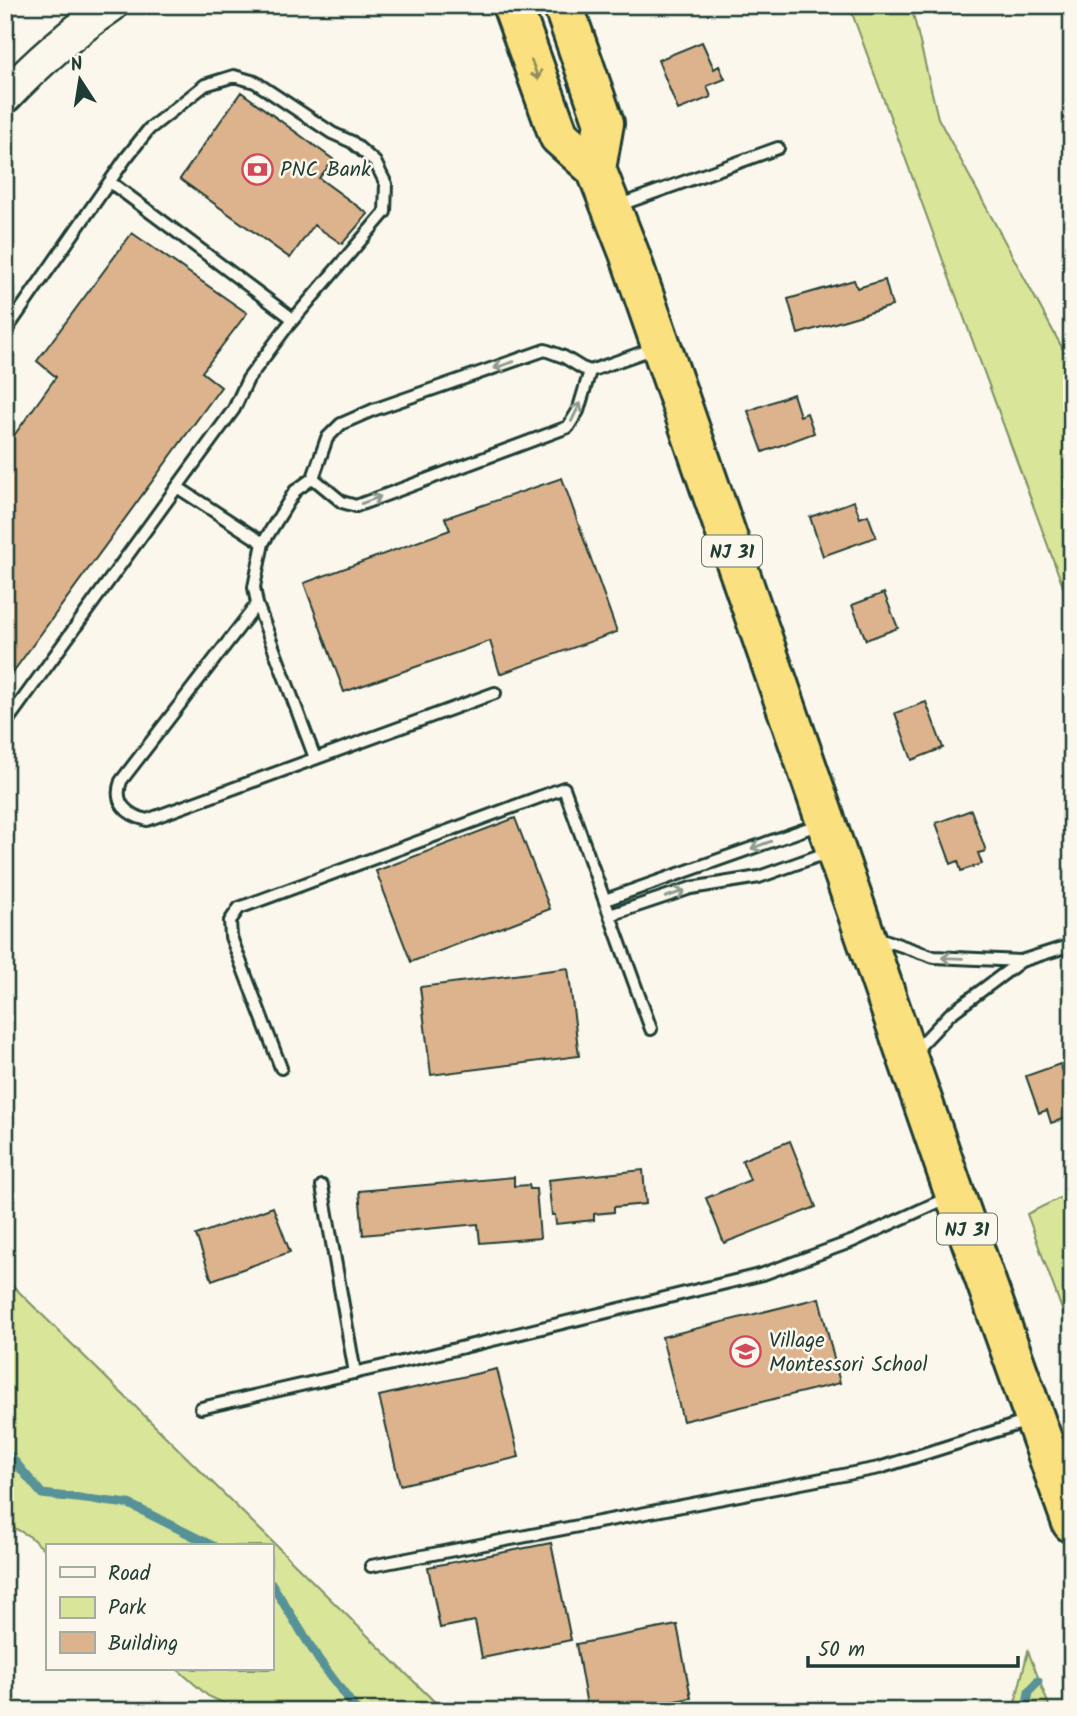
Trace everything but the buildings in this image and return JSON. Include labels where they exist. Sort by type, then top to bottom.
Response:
[{"type":"highway","name":"NJ 31","points":[[512,5],[559,136],[596,169],[629,253],[955,1195],[1072,1523]]},
{"type":"highway","points":[[563,5],[604,122],[596,169]]},
{"type":"street","points":[[5,97],[79,29],[112,5]]},
{"type":"lane","points":[[5,332],[149,129],[205,85],[234,76],[255,82],[332,134],[352,142],[375,162],[386,184],[385,212],[293,319],[248,379],[234,409],[5,724]]},
{"type":"lane","points":[[611,208],[778,148]]},
{"type":"lane","points":[[110,182],[293,319]]},
{"type":"lane","points":[[315,758],[257,604],[254,587],[263,544],[295,491],[313,478],[327,438],[341,425],[373,410],[545,351],[565,357],[590,371],[661,346]]},
{"type":"lane","points":[[313,478],[342,502],[356,506],[568,427],[578,411],[590,371]]},
{"type":"lane","points":[[177,486],[263,544]]},
{"type":"lane","points":[[257,604],[121,781],[117,790],[122,806],[133,816],[147,820],[495,693]]},
{"type":"lane","points":[[281,1068],[231,937],[230,921],[239,908],[564,788],[651,1029]]},
{"type":"lane","points":[[605,900],[831,836]]},
{"type":"lane","points":[[611,915],[691,888],[759,877],[831,836]]},
{"type":"lane","points":[[865,933],[934,957],[1021,961]]},
{"type":"lane","points":[[908,1058],[950,1014],[1021,961],[1072,946]]},
{"type":"lane","points":[[321,1186],[355,1373]]},
{"type":"lane","points":[[201,1408],[763,1274],[853,1241],[955,1195]]},
{"type":"lane","points":[[371,1566],[879,1468],[1034,1419]]},
{"type":"green space","points":[[849,5],[911,5],[938,118],[1072,366],[1072,611]]},
{"type":"green space","points":[[1072,1192],[1072,1337],[1027,1214]]},
{"type":"green space","points":[[5,1276],[444,1711],[241,1711],[208,1696],[178,1670],[273,1670],[273,1544],[46,1544],[46,1551],[29,1536],[5,1523]]},
{"type":"green space","points":[[1028,1651],[1051,1711],[1013,1711]]},
{"type":"waterway","points":[[5,1450],[42,1494],[129,1504],[209,1544]]},
{"type":"waterway","points":[[273,1586],[319,1660],[357,1711]]},
{"type":"waterway","points":[[1026,1711],[1029,1692],[1038,1681]]},
{"type":"place","name":"PNC Bank","points":[[257,169]]},
{"type":"place","name":"Village Montessori School","points":[[746,1352]]}]
